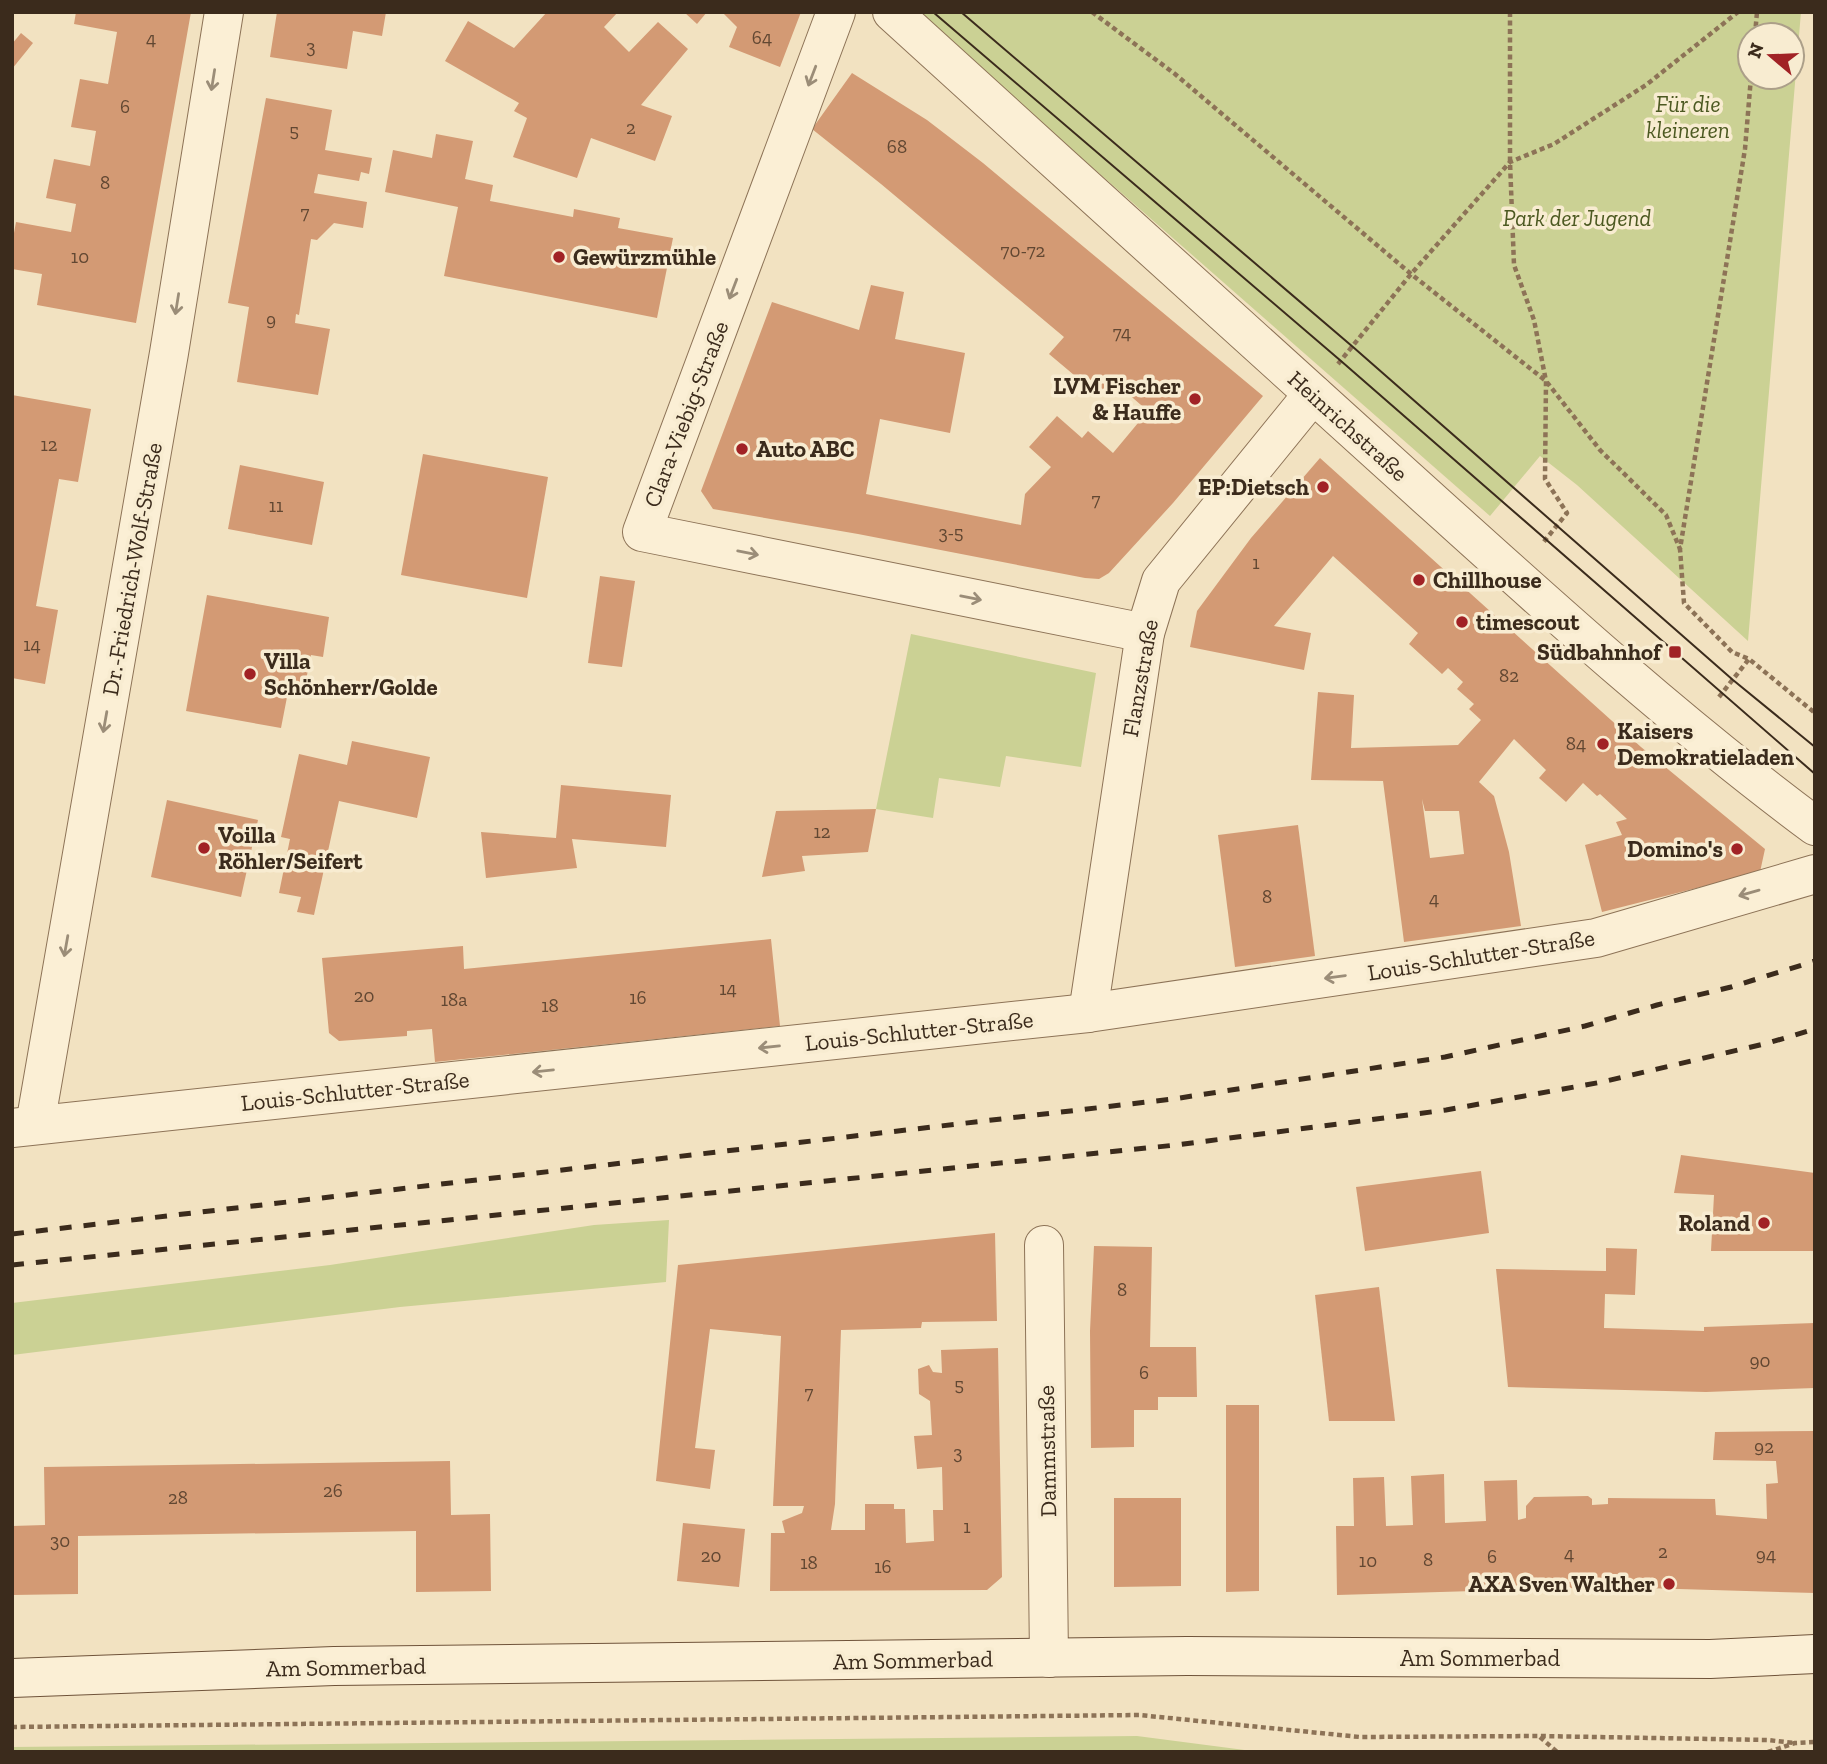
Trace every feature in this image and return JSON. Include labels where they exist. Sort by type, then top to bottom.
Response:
[{"type":"street","name":"Dr.-Friedrich-Wolf-Straße","points":[[24,1126],[169,354],[224,12]]},
{"type":"street","name":"Clara-Viebig-Straße","points":[[836,12],[642,532],[1145,633]]},
{"type":"street","name":"Heinrichstraße","points":[[892,12],[1313,394],[1693,731],[1815,826]]},
{"type":"street","name":"Flanzstraße","points":[[1088,1013],[1145,633],[1161,581],[1313,394]]},
{"type":"street","name":"Louis-Schlutter-Straße","points":[[24,1126],[1088,1013],[1596,939],[1815,874]]},
{"type":"street","name":"Dammstraße","points":[[1044,1245],[1049,1658]]},
{"type":"street","name":"Am Sommerbad","points":[[12,1678],[334,1666],[1049,1658],[1710,1659],[1815,1654]]},
{"type":"path","points":[[1093,12],[1175,74],[1412,274],[1546,380],[1600,450],[1667,515],[1680,549]]},
{"type":"path","points":[[1510,12],[1510,162],[1514,265],[1534,320],[1546,380],[1545,479],[1567,513],[1536,550]]},
{"type":"path","points":[[1313,394],[1412,274],[1510,162],[1554,144],[1646,85],[1738,12]]},
{"type":"path","points":[[1750,91],[1745,149],[1680,549],[1684,603],[1732,652],[1749,659],[1815,713]]},
{"type":"path","points":[[1733,680],[1749,659]]},
{"type":"path","points":[[12,1727],[1139,1715],[1360,1737],[1539,1736],[1815,1742]]},
{"type":"path","points":[[1539,1736],[1557,1752]]},
{"type":"path","points":[[1768,1752],[1795,1743]]},
{"type":"green space","name":"Park der Jugend","points":[[915,12],[1801,12],[1800,21],[1736,21],[1736,91],[1794,91],[1748,641],[1577,485],[1540,456],[1490,516]]},
{"type":"green space","points":[[911,634],[1096,673],[1081,767],[1006,756],[1000,787],[939,778],[933,818],[876,809]]},
{"type":"green space","points":[[669,1220],[666,1282],[400,1307],[12,1355],[12,1303],[330,1265],[594,1225]]},
{"type":"green space","points":[[1137,1736],[1260,1752],[12,1752],[12,1747]]},
{"type":"building","points":[[76,12],[191,12],[136,323],[37,305],[42,274],[12,269],[12,244],[16,222],[71,232],[76,204],[46,198],[54,159],[90,166],[96,131],[71,127],[80,79],[108,84],[117,32],[74,24]]},
{"type":"building","points":[[277,12],[386,12],[382,36],[353,31],[347,69],[270,57]]},
{"type":"building","points":[[547,12],[618,12],[604,27],[629,52],[658,22],[688,49],[641,105],[672,116],[655,161],[591,138],[577,178],[513,157],[527,118],[514,111],[519,103],[445,61],[468,21],[514,48]]},
{"type":"building","points":[[684,12],[707,12],[697,24]]},
{"type":"building","points":[[722,12],[801,12],[780,67],[729,47],[737,27]]},
{"type":"building","points":[[21,33],[33,43],[12,69],[12,44]]},
{"type":"building","points":[[852,73],[927,120],[983,163],[1263,396],[1173,503],[1109,573],[1099,579],[713,509],[701,491],[772,302],[859,330],[871,285],[904,292],[895,339],[965,353],[950,433],[880,419],[866,494],[1021,525],[1025,494],[1051,467],[1029,447],[1057,416],[1082,438],[1088,431],[1113,453],[1148,411],[1112,380],[1099,396],[1049,354],[1064,337],[812,129]]},
{"type":"building","points":[[266,98],[332,110],[325,150],[372,158],[369,174],[361,172],[359,181],[318,174],[314,193],[367,202],[363,228],[334,223],[317,240],[311,239],[299,315],[296,314],[295,323],[330,329],[318,395],[237,382],[249,307],[228,303]]},
{"type":"building","name":"Gewürzmühle","points":[[436,134],[473,141],[465,179],[493,185],[490,201],[573,217],[574,209],[620,218],[618,228],[673,238],[657,318],[444,276],[458,207],[385,192],[393,150],[432,158]]},
{"type":"building","points":[[12,395],[91,409],[78,482],[59,479],[36,606],[58,610],[45,684],[12,678]]},
{"type":"building","points":[[423,454],[548,477],[527,598],[401,575]]},
{"type":"building","points":[[1320,458],[1641,747],[1765,849],[1760,872],[1602,912],[1585,845],[1622,835],[1616,822],[1627,819],[1600,794],[1597,796],[1583,783],[1566,802],[1539,778],[1546,770],[1514,739],[1479,782],[1494,796],[1509,852],[1521,926],[1404,942],[1383,781],[1311,780],[1318,692],[1354,695],[1351,748],[1458,745],[1481,720],[1469,709],[1474,704],[1457,689],[1463,682],[1448,668],[1442,674],[1409,644],[1418,633],[1333,556],[1274,626],[1311,633],[1304,670],[1190,647],[1197,611],[1251,538]],"holes":[[[1422,799],[1425,811],[1459,811],[1464,854],[1430,858]]]},
{"type":"building","points":[[240,465],[324,482],[312,545],[228,529]]},
{"type":"building","points":[[600,576],[635,581],[622,667],[588,663]]},
{"type":"building","name":"Villa Schönherr/Golde","points":[[207,595],[329,617],[323,657],[311,655],[303,695],[288,692],[281,728],[186,711]]},
{"type":"building","points":[[352,741],[430,757],[417,818],[339,801],[314,915],[297,912],[301,897],[279,893],[290,839],[281,837],[299,754],[347,765]]},
{"type":"building","points":[[561,785],[671,795],[666,847],[572,839],[577,868],[486,878],[481,832],[556,838]]},
{"type":"building","name":"Voilla Röhler/Seifert","points":[[167,800],[258,820],[241,897],[151,877]]},
{"type":"building","points":[[876,809],[868,852],[802,856],[805,871],[762,877],[776,811]]},
{"type":"building","points":[[1298,825],[1315,956],[1235,967],[1218,835]]},
{"type":"building","points":[[771,939],[780,1026],[435,1062],[432,1029],[407,1031],[407,1036],[339,1041],[329,1033],[322,958],[463,946],[464,969]]},
{"type":"building","name":"Roland","points":[[1681,1155],[1815,1173],[1815,1251],[1711,1251],[1714,1195],[1674,1193]]},
{"type":"building","points":[[1481,1171],[1489,1233],[1365,1251],[1356,1187]]},
{"type":"building","points":[[995,1233],[997,1321],[922,1322],[921,1328],[841,1330],[835,1504],[831,1530],[865,1530],[865,1504],[894,1504],[894,1509],[905,1509],[906,1543],[934,1541],[933,1510],[943,1510],[942,1467],[917,1469],[914,1436],[932,1435],[930,1401],[919,1394],[918,1369],[929,1365],[933,1372],[942,1373],[941,1350],[998,1348],[1002,1577],[987,1590],[770,1591],[771,1533],[785,1533],[782,1521],[802,1513],[804,1506],[773,1506],[781,1336],[710,1329],[695,1448],[715,1450],[710,1489],[656,1481],[678,1265]]},
{"type":"building","points":[[1094,1246],[1152,1247],[1150,1347],[1196,1347],[1197,1397],[1158,1397],[1158,1410],[1134,1410],[1134,1447],[1091,1448],[1090,1331]]},
{"type":"building","points":[[1606,1248],[1637,1249],[1635,1295],[1605,1294],[1604,1328],[1704,1331],[1704,1327],[1815,1323],[1815,1388],[1706,1392],[1508,1387],[1496,1269],[1606,1271]]},
{"type":"building","points":[[1379,1287],[1395,1421],[1329,1421],[1315,1295]]},
{"type":"building","points":[[1226,1405],[1259,1405],[1259,1591],[1226,1592]]},
{"type":"building","points":[[1815,1431],[1815,1593],[1611,1587],[1337,1595],[1336,1526],[1354,1526],[1353,1478],[1384,1477],[1386,1526],[1413,1525],[1411,1476],[1444,1474],[1445,1523],[1486,1521],[1484,1481],[1517,1480],[1518,1520],[1526,1518],[1526,1506],[1534,1497],[1588,1496],[1592,1499],[1592,1505],[1608,1504],[1608,1498],[1715,1499],[1716,1515],[1767,1519],[1766,1484],[1778,1483],[1776,1461],[1713,1460],[1715,1432]]},
{"type":"building","points":[[450,1461],[451,1515],[490,1514],[491,1591],[416,1592],[416,1531],[78,1536],[78,1594],[12,1595],[12,1526],[45,1525],[44,1467]]},
{"type":"building","points":[[1114,1498],[1181,1498],[1181,1586],[1114,1587]]},
{"type":"building","points":[[683,1523],[745,1529],[739,1587],[677,1581]]},
{"type":"tram line","points":[[933,12],[1341,361],[1815,774]]},
{"type":"tram line","points":[[961,12],[1353,347],[1733,680],[1815,747]]},
{"type":"railway","points":[[12,1234],[1173,1099],[1445,1057],[1585,1026],[1731,987],[1815,961]]},
{"type":"railway","points":[[12,1265],[1176,1145],[1446,1110],[1602,1082],[1768,1043],[1815,1029]]},
{"type":"place","name":"Gewürzmühle","points":[[559,257]]},
{"type":"place","name":"LVM Fischer & Hauffe","points":[[1195,399]]},
{"type":"place","name":"Auto ABC","points":[[742,449]]},
{"type":"place","name":"EP:Dietsch","points":[[1323,487]]},
{"type":"place","name":"Chillhouse","points":[[1419,580]]},
{"type":"place","name":"timescout","points":[[1462,622]]},
{"type":"place","name":"Südbahnhof","points":[[1675,652]]},
{"type":"place","name":"Villa Schönherr/Golde","points":[[250,674]]},
{"type":"place","name":"Kaisers Demokratieladen","points":[[1603,744]]},
{"type":"place","name":"Voilla Röhler/Seifert","points":[[204,848]]},
{"type":"place","name":"Domino's","points":[[1737,849]]},
{"type":"place","name":"Roland","points":[[1764,1223]]},
{"type":"place","name":"AXA Sven Walther","points":[[1669,1584]]},
{"type":"park label","name":"Für die kleineren","points":[[1688,117]]}]
